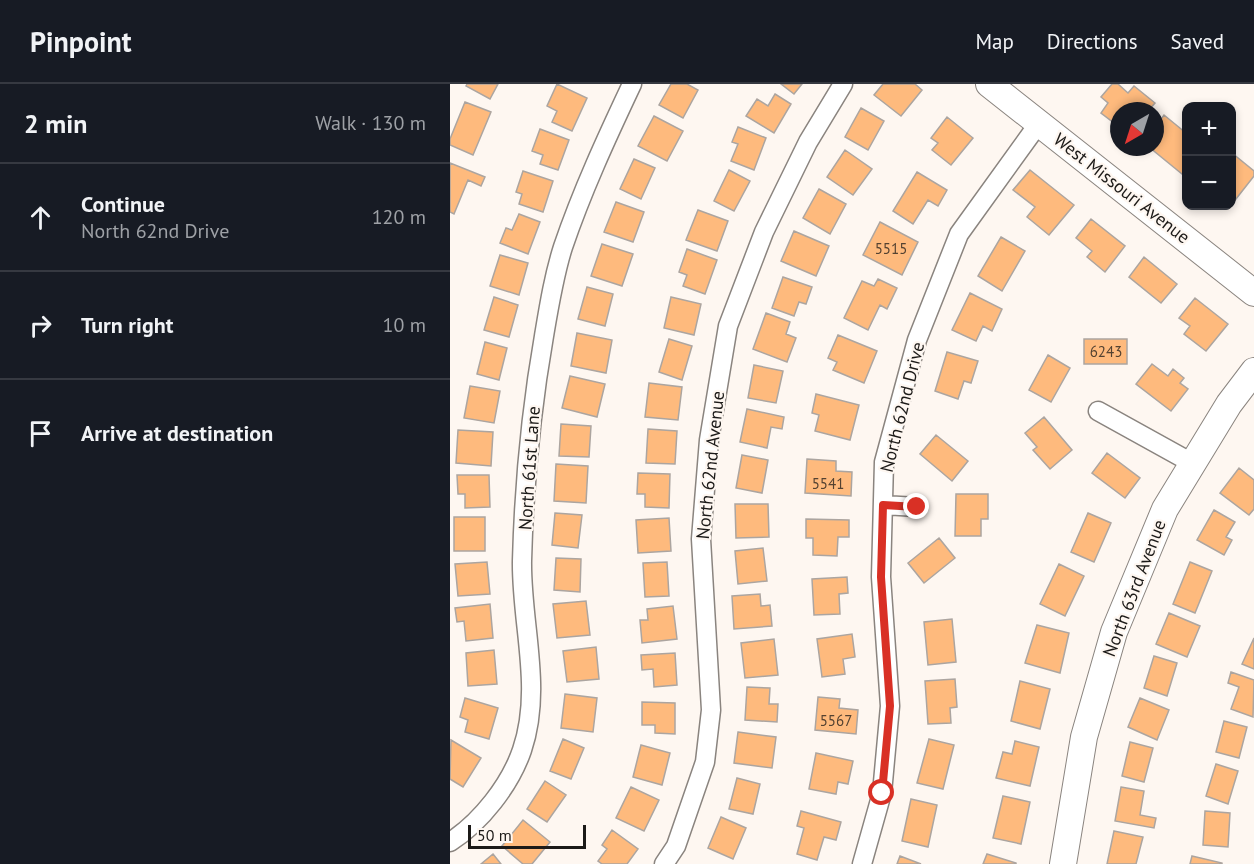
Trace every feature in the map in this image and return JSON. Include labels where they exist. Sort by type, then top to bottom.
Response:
[{"type":"street","name":"North 61st Lane","points":[[450,842],[465,832],[488,806],[511,773],[522,750],[531,711],[530,651],[522,564],[527,454],[537,378],[563,248],[602,146],[632,84]]},
{"type":"street","name":"North 62nd Avenue","points":[[664,864],[676,846],[705,762],[711,710],[701,539],[709,440],[728,326],[764,232],[808,142],[843,84]]},
{"type":"street","name":"West Missouri Avenue","points":[[989,84],[1254,293]]},
{"type":"street","name":"North 62nd Drive","points":[[862,864],[882,793],[890,706],[881,577],[884,462],[917,340],[938,282],[959,234],[1039,123]]},
{"type":"street","name":"North 63rd Avenue","points":[[1063,864],[1084,737],[1113,632],[1165,509],[1192,463],[1254,371]]},
{"type":"street","points":[[1098,411],[1192,463]]},
{"type":"street","points":[[883,505],[917,507]]},
{"type":"building","points":[[467,84],[498,84],[490,99],[466,86]]},
{"type":"building","points":[[557,84],[587,98],[572,131],[552,122],[557,111],[547,106]]},
{"type":"building","points":[[671,84],[687,84],[698,90],[683,118],[659,105]]},
{"type":"building","points":[[781,84],[802,84],[794,94]]},
{"type":"building","points":[[883,84],[915,84],[922,90],[901,116],[874,95]]},
{"type":"building","points":[[1112,84],[1118,84],[1128,93],[1134,86],[1154,102],[1110,102],[1110,120],[1101,113],[1108,103],[1101,97]]},
{"type":"building","points":[[775,94],[791,104],[774,133],[746,116],[757,99],[768,106]]},
{"type":"building","points":[[465,102],[491,112],[473,155],[450,145],[450,139]]},
{"type":"building","points":[[861,108],[884,121],[868,150],[845,137]]},
{"type":"building","points":[[1164,115],[1182,130],[1182,174],[1160,156],[1164,156]]},
{"type":"building","points":[[654,116],[683,131],[667,161],[638,146]]},
{"type":"building","points":[[947,117],[973,138],[951,165],[932,150],[938,143],[931,138]]},
{"type":"building","points":[[738,127],[766,138],[754,170],[731,161],[738,144],[732,142]]},
{"type":"building","points":[[540,129],[569,140],[558,170],[540,164],[543,155],[532,151]]},
{"type":"building","points":[[845,150],[872,169],[853,195],[827,177]]},
{"type":"building","points":[[1236,156],[1254,171],[1254,176],[1236,199]]},
{"type":"building","points":[[634,159],[655,168],[641,199],[620,189]]},
{"type":"building","points":[[450,163],[485,177],[481,186],[468,180],[454,214],[450,212]]},
{"type":"building","points":[[729,170],[750,181],[734,211],[714,201]]},
{"type":"building","points":[[1030,170],[1074,205],[1049,235],[1027,217],[1035,207],[1013,190]]},
{"type":"building","points":[[523,171],[553,181],[543,212],[519,204],[522,194],[516,192]]},
{"type":"building","points":[[917,172],[947,190],[938,206],[928,200],[913,224],[893,211]]},
{"type":"building","points":[[819,189],[846,204],[830,234],[803,218]]},
{"type":"building","points":[[616,202],[644,212],[633,242],[604,232]]},
{"type":"building","points":[[698,210],[728,221],[717,251],[686,240]]},
{"type":"building","points":[[519,214],[540,222],[528,254],[500,243],[506,228],[512,230]]},
{"type":"building","points":[[1091,219],[1125,246],[1105,272],[1087,257],[1092,251],[1076,238]]},
{"type":"building","points":[[880,222],[918,242],[902,275],[863,255]]},
{"type":"building","points":[[794,231],[829,246],[816,276],[781,261]]},
{"type":"building","points":[[1001,237],[1025,251],[1002,291],[978,276]]},
{"type":"building","points":[[602,244],[633,254],[622,286],[591,276]]},
{"type":"building","points":[[687,249],[717,260],[705,294],[683,286],[687,275],[679,272]]},
{"type":"building","points":[[500,255],[528,263],[519,295],[490,286]]},
{"type":"building","points":[[1144,257],[1177,284],[1161,303],[1129,277]]},
{"type":"building","points":[[783,277],[812,287],[806,304],[799,302],[794,316],[772,308]]},
{"type":"building","points":[[878,279],[897,288],[887,309],[880,305],[868,330],[844,318],[862,281],[874,286]]},
{"type":"building","points":[[587,287],[613,294],[605,326],[578,319]]},
{"type":"building","points":[[970,293],[1002,309],[992,331],[983,326],[976,341],[952,330]]},
{"type":"building","points":[[494,297],[518,305],[509,337],[484,330]]},
{"type":"building","points":[[671,297],[701,304],[694,335],[664,328]]},
{"type":"building","points":[[1195,298],[1228,324],[1206,351],[1184,334],[1190,326],[1179,318]]},
{"type":"building","points":[[766,313],[790,322],[786,334],[796,338],[787,362],[753,349]]},
{"type":"building","points":[[577,333],[612,340],[606,373],[571,366]]},
{"type":"building","points":[[838,335],[877,351],[864,383],[833,370],[837,362],[828,358]]},
{"type":"building","points":[[669,339],[692,346],[682,380],[659,372]]},
{"type":"building","points":[[1084,339],[1127,339],[1127,364],[1084,364]]},
{"type":"building","points":[[485,342],[507,348],[499,380],[477,374]]},
{"type":"building","points":[[947,352],[978,361],[971,383],[964,381],[958,399],[935,391]]},
{"type":"building","points":[[1048,355],[1070,368],[1051,402],[1029,390]]},
{"type":"building","points":[[1152,364],[1168,376],[1173,369],[1184,378],[1180,383],[1188,389],[1171,411],[1136,384]]},
{"type":"building","points":[[754,365],[783,371],[776,403],[748,398]]},
{"type":"building","points":[[570,376],[605,384],[597,417],[562,408]]},
{"type":"building","points":[[649,383],[682,387],[678,420],[645,417]]},
{"type":"building","points":[[470,386],[500,391],[494,423],[464,418]]},
{"type":"building","points":[[816,394],[859,405],[850,440],[815,431],[819,415],[812,413]]},
{"type":"building","points":[[747,409],[784,417],[782,429],[771,427],[767,448],[740,442]]},
{"type":"building","points":[[1044,417],[1072,450],[1050,469],[1033,450],[1037,447],[1025,433]]},
{"type":"building","points":[[561,424],[591,426],[589,457],[559,456]]},
{"type":"building","points":[[648,429],[677,431],[675,464],[646,463]]},
{"type":"building","points":[[458,430],[493,432],[491,466],[456,463]]},
{"type":"building","points":[[936,435],[968,461],[952,481],[920,454]]},
{"type":"building","points":[[1107,453],[1140,478],[1125,498],[1092,473]]},
{"type":"building","points":[[742,455],[768,460],[762,493],[736,488]]},
{"type":"building","points":[[807,459],[836,461],[836,471],[852,472],[851,496],[805,493]]},
{"type":"building","points":[[556,464],[588,466],[586,503],[554,501]]},
{"type":"building","points":[[1239,468],[1254,480],[1254,509],[1249,515],[1220,493]]},
{"type":"building","points":[[638,473],[670,474],[669,508],[645,507],[645,494],[637,494]]},
{"type":"building","points":[[457,475],[489,475],[490,507],[465,508],[465,494],[458,494]]},
{"type":"building","points":[[956,494],[988,494],[988,519],[981,519],[981,536],[955,536]]},
{"type":"building","points":[[735,504],[768,504],[769,537],[736,538]]},
{"type":"building","points":[[1214,510],[1235,522],[1226,537],[1232,540],[1224,555],[1197,540]]},
{"type":"building","points":[[555,513],[582,515],[578,548],[552,545]]},
{"type":"building","points":[[1088,513],[1111,523],[1094,562],[1071,552]]},
{"type":"building","points":[[454,517],[485,517],[485,551],[454,551]]},
{"type":"building","points":[[669,518],[671,551],[638,553],[636,520]]},
{"type":"building","points":[[806,519],[849,520],[849,537],[838,537],[837,556],[813,555],[813,538],[806,538]]},
{"type":"building","points":[[939,538],[955,558],[924,583],[908,563]]},
{"type":"building","points":[[763,548],[767,581],[738,584],[735,551]]},
{"type":"building","points":[[556,558],[581,559],[580,592],[554,590]]},
{"type":"building","points":[[487,562],[490,594],[458,596],[455,564]]},
{"type":"building","points":[[667,562],[669,596],[645,597],[643,563]]},
{"type":"building","points":[[1190,562],[1212,571],[1195,613],[1173,604]]},
{"type":"building","points":[[1059,564],[1084,576],[1065,616],[1040,604]]},
{"type":"building","points":[[847,577],[848,593],[839,594],[840,614],[814,615],[812,579]]},
{"type":"building","points":[[760,594],[761,606],[770,605],[772,626],[734,629],[732,596]]},
{"type":"building","points":[[586,601],[590,635],[557,638],[553,604]]},
{"type":"building","points":[[490,604],[493,638],[466,641],[464,621],[457,622],[455,608]]},
{"type":"building","points":[[673,606],[677,639],[642,643],[640,620],[648,620],[647,609]]},
{"type":"building","points":[[1169,613],[1200,626],[1187,657],[1156,644]]},
{"type":"building","points":[[952,619],[956,662],[928,665],[924,622]]},
{"type":"building","points":[[1037,625],[1069,633],[1060,673],[1025,663]]},
{"type":"building","points":[[852,634],[855,657],[843,659],[845,674],[822,677],[817,639]]},
{"type":"building","points":[[1254,638],[1254,669],[1242,664]]},
{"type":"building","points":[[774,639],[778,675],[745,678],[741,643]]},
{"type":"building","points":[[596,647],[599,679],[567,682],[563,651]]},
{"type":"building","points":[[494,650],[497,684],[468,686],[466,653]]},
{"type":"building","points":[[675,653],[677,685],[654,687],[653,669],[642,670],[641,655]]},
{"type":"building","points":[[1154,656],[1177,663],[1167,696],[1144,688]]},
{"type":"building","points":[[1231,672],[1254,680],[1253,717],[1231,709],[1239,687],[1228,683]]},
{"type":"building","points":[[955,679],[957,707],[950,708],[951,723],[928,724],[925,681]]},
{"type":"building","points":[[1020,681],[1050,689],[1040,729],[1011,721]]},
{"type":"building","points":[[747,687],[770,688],[769,704],[778,704],[777,722],[745,720]]},
{"type":"building","points":[[565,694],[597,698],[593,732],[561,728]]},
{"type":"building","points":[[818,697],[840,699],[839,708],[858,710],[856,734],[815,730]]},
{"type":"building","points":[[465,698],[498,708],[489,739],[465,732],[468,720],[460,717]]},
{"type":"building","points":[[1140,698],[1169,710],[1157,740],[1128,727]]},
{"type":"building","points":[[642,702],[675,703],[675,734],[655,733],[655,725],[642,725]]},
{"type":"building","points":[[1224,721],[1247,727],[1239,758],[1216,752]]},
{"type":"building","points":[[738,732],[776,737],[772,768],[734,763]]},
{"type":"building","points":[[563,739],[584,748],[571,779],[550,771]]},
{"type":"building","points":[[929,739],[954,745],[943,789],[917,783]]},
{"type":"building","points":[[451,740],[481,758],[463,787],[450,779]]},
{"type":"building","points":[[1015,741],[1039,747],[1030,786],[996,778],[1003,752],[1012,754]]},
{"type":"building","points":[[1130,742],[1153,748],[1144,782],[1122,776]]},
{"type":"building","points":[[641,745],[670,753],[662,785],[633,777]]},
{"type":"building","points":[[816,753],[853,761],[848,784],[838,782],[836,794],[809,789]]},
{"type":"building","points":[[1216,764],[1238,771],[1228,804],[1206,796]]},
{"type":"building","points":[[737,778],[760,784],[753,814],[729,809]]},
{"type":"building","points":[[545,781],[566,795],[547,822],[527,809]]},
{"type":"building","points":[[631,787],[659,800],[644,831],[616,818]]},
{"type":"building","points":[[1121,787],[1144,791],[1140,815],[1156,818],[1154,828],[1115,821]]},
{"type":"building","points":[[1003,796],[1030,802],[1021,844],[993,838]]},
{"type":"building","points":[[911,799],[937,805],[928,847],[902,841]]},
{"type":"building","points":[[801,811],[841,822],[836,840],[824,837],[817,860],[797,854],[804,828],[797,826]]},
{"type":"building","points":[[1205,811],[1230,813],[1228,847],[1203,845]]},
{"type":"building","points":[[721,817],[746,828],[733,859],[708,848]]},
{"type":"building","points":[[523,820],[550,842],[532,864],[523,864],[502,846]]},
{"type":"building","points":[[612,830],[638,849],[627,864],[602,864],[598,861],[607,849],[602,845]]},
{"type":"building","points":[[1114,831],[1143,837],[1136,864],[1107,864]]},
{"type":"building","points":[[493,854],[501,864],[481,864]]},
{"type":"building","points":[[987,854],[1016,863],[1016,864],[983,864]]},
{"type":"building","points":[[900,856],[921,864],[897,864]]},
{"type":"building","points":[[1192,856],[1222,863],[1222,864],[1190,864]]},
{"type":"route","points":[[882,793],[890,706],[881,577],[883,505],[917,507]]}]
